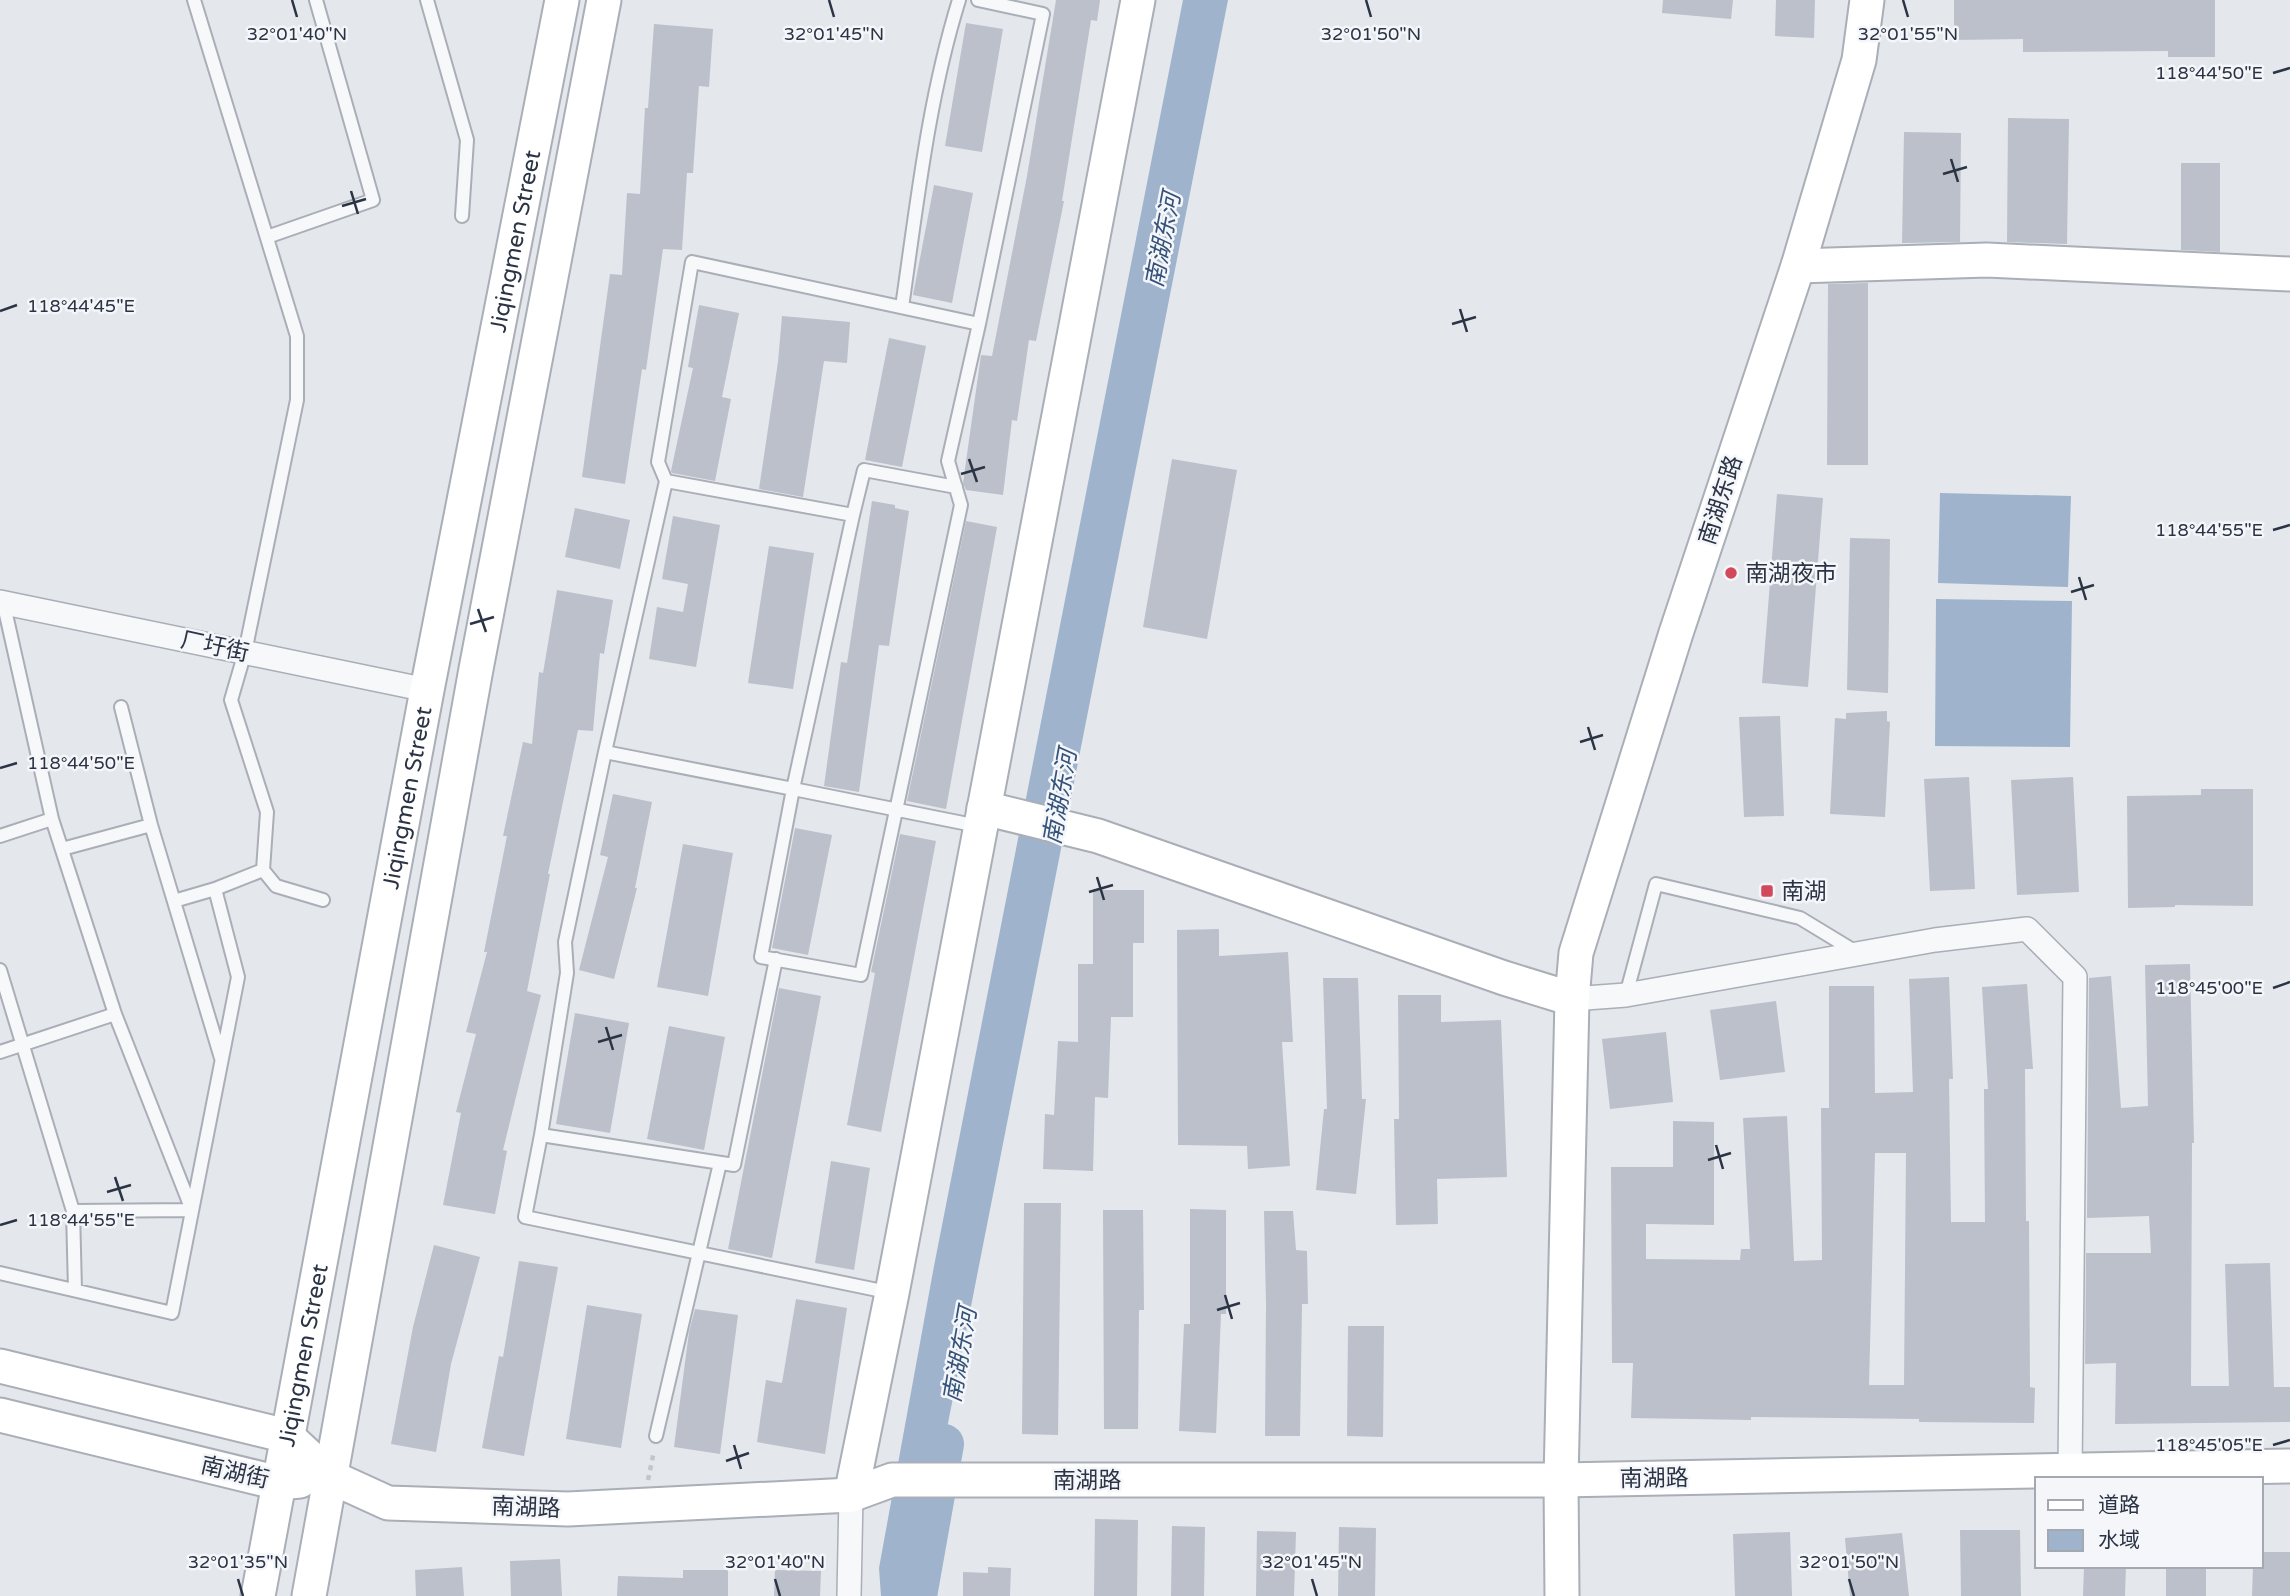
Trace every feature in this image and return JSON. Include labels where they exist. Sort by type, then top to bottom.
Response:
[{"type":"street","name":"Jiqingmen Street","points":[[258,1596],[427,690],[562,0]]},
{"type":"street","name":"Jiqingmen Street","points":[[309,1596],[476,669],[604,0]]},
{"type":"street","points":[[849,1596],[851,1495],[892,1293],[1138,0]]},
{"type":"street","name":"南湖东路","points":[[1561,1480],[1572,999],[1576,953],[1676,633],[1798,266],[1859,60],[1867,0]]},
{"type":"street","points":[[1798,266],[1987,260],[2290,274]]},
{"type":"street","name":"厂圩街","points":[[1,598],[427,690]]},
{"type":"street","points":[[983,817],[1035,822],[1098,836],[1504,978],[1572,999],[1626,995],[1935,940],[2027,929],[2075,977],[2070,1472]]},
{"type":"street","name":"南湖街","points":[[0,1366],[287,1436],[331,1477]]},
{"type":"street","name":"南湖街","points":[[0,1415],[279,1483],[331,1477]]},
{"type":"street","name":"南湖路","points":[[331,1477],[388,1503],[568,1508],[851,1495],[892,1480],[1561,1480],[2290,1466]]},
{"type":"street","points":[[1561,1480],[1562,1596]]},
{"type":"lane","points":[[194,0],[297,336],[297,400],[245,652],[231,700],[267,812],[263,870],[276,886],[323,900]]},
{"type":"lane","points":[[267,237],[373,200],[316,0]]},
{"type":"lane","points":[[427,0],[467,140],[462,216]]},
{"type":"lane","points":[[902,307],[928,127],[959,0]]},
{"type":"lane","points":[[956,486],[864,470],[793,789],[761,957],[861,975],[961,505],[956,486],[948,461],[1043,14],[978,0]]},
{"type":"lane","points":[[892,1293],[525,1217],[567,972],[565,942],[666,481],[658,462],[692,262],[979,324]]},
{"type":"lane","points":[[666,481],[853,515]]},
{"type":"lane","points":[[1,598],[52,820],[115,1014],[192,1210]]},
{"type":"lane","points":[[121,707],[151,825],[222,1062]]},
{"type":"lane","points":[[605,751],[896,809],[983,817]]},
{"type":"lane","points":[[0,836],[52,820]]},
{"type":"lane","points":[[62,849],[151,825]]},
{"type":"lane","points":[[174,901],[215,889],[263,870]]},
{"type":"lane","points":[[1626,995],[1656,884],[1800,918],[1860,954]]},
{"type":"lane","points":[[0,1273],[172,1313],[238,977],[215,889]]},
{"type":"lane","points":[[541,1135],[734,1165],[776,960]]},
{"type":"lane","points":[[0,970],[73,1211],[75,1290]]},
{"type":"lane","points":[[0,1052],[115,1014]]},
{"type":"lane","points":[[656,1436],[720,1163]]},
{"type":"lane","points":[[73,1211],[192,1210]]},
{"type":"path","points":[[644,1505],[656,1436]]},
{"type":"water","points":[[1183,0],[1228,0],[914,1596],[881,1596],[879,1568],[934,1266]]},
{"type":"water","points":[[1940,493],[2071,496],[2068,587],[1938,583]]},
{"type":"water","points":[[1936,599],[2072,601],[2070,747],[1935,746]]},
{"type":"building","points":[[1056,0],[1100,0],[1097,21],[1091,20],[1064,201],[1036,341],[1029,340],[1017,421],[1012,420],[1003,495],[966,490],[963,483],[981,355],[992,356],[1027,176]]},
{"type":"building","points":[[1663,0],[1733,0],[1731,19],[1662,13]]},
{"type":"building","points":[[1776,0],[1815,0],[1814,38],[1775,36]]},
{"type":"building","points":[[1954,0],[2215,0],[2215,57],[2168,57],[2168,51],[2023,52],[2023,39],[1954,40]]},
{"type":"building","points":[[966,23],[1003,29],[982,152],[945,146]]},
{"type":"building","points":[[654,24],[713,29],[709,87],[699,86],[693,173],[687,173],[682,250],[663,249],[646,370],[642,369],[625,484],[582,477],[610,274],[622,275],[627,193],[640,194]]},
{"type":"building","points":[[2008,118],[2069,119],[2067,244],[2007,242]]},
{"type":"building","points":[[1904,132],[1961,133],[1960,242],[1902,243]]},
{"type":"building","points":[[2181,163],[2220,163],[2220,252],[2181,250]]},
{"type":"building","points":[[934,185],[973,193],[952,303],[913,295]]},
{"type":"building","points":[[1868,283],[1868,465],[1827,465],[1828,284]]},
{"type":"building","points":[[699,305],[739,313],[722,397],[731,399],[715,481],[671,471],[693,368],[688,367]]},
{"type":"building","points":[[782,316],[850,322],[847,363],[824,361],[803,497],[759,489]]},
{"type":"building","points":[[889,338],[926,346],[902,467],[865,460]]},
{"type":"building","points":[[1172,459],[1237,470],[1207,639],[1143,627]]},
{"type":"building","points":[[1777,494],[1823,498],[1808,687],[1762,683]]},
{"type":"building","points":[[872,501],[895,505],[895,508],[909,511],[889,646],[879,645],[859,792],[824,786],[841,662],[847,663]]},
{"type":"building","points":[[575,508],[630,520],[620,569],[565,557]]},
{"type":"building","points":[[673,516],[720,525],[696,667],[649,659],[657,607],[683,612],[688,584],[662,579]]},
{"type":"building","points":[[966,521],[997,527],[946,809],[907,801]]},
{"type":"building","points":[[1850,538],[1890,539],[1888,693],[1847,690]]},
{"type":"building","points":[[769,546],[814,553],[793,689],[748,683]]},
{"type":"building","points":[[557,590],[613,600],[604,654],[600,653],[593,731],[578,730],[548,874],[527,991],[541,995],[503,1150],[507,1151],[495,1214],[443,1205],[461,1113],[456,1112],[476,1034],[466,1032],[487,952],[484,952],[507,836],[503,836],[523,742],[532,744],[539,672],[543,673]]},
{"type":"building","points":[[1887,711],[1887,721],[1890,722],[1885,817],[1830,814],[1835,718],[1846,719],[1846,713]]},
{"type":"building","points":[[1780,716],[1784,816],[1744,817],[1739,717]]},
{"type":"building","points":[[1969,777],[1975,889],[1930,891],[1924,779]]},
{"type":"building","points":[[2073,777],[2079,892],[2017,895],[2011,780]]},
{"type":"building","points":[[2201,789],[2253,789],[2253,906],[2175,905],[2128,908],[2127,796],[2201,795]]},
{"type":"building","points":[[613,794],[652,802],[637,888],[614,979],[579,970],[608,857],[600,855]]},
{"type":"building","points":[[795,828],[832,835],[808,955],[772,948]]},
{"type":"building","points":[[900,834],[936,841],[881,1132],[847,1125],[875,973],[871,972]]},
{"type":"building","points":[[683,844],[733,853],[708,996],[657,987]]},
{"type":"building","points":[[1093,890],[1144,890],[1144,943],[1133,943],[1133,1017],[1111,1017],[1108,1098],[1095,1097],[1093,1171],[1043,1169],[1045,1114],[1054,1115],[1058,1041],[1078,1042],[1078,964],[1093,964]]},
{"type":"building","points":[[1219,929],[1219,956],[1288,952],[1293,1042],[1282,1042],[1290,1166],[1248,1169],[1247,1146],[1178,1145],[1177,930]]},
{"type":"building","points":[[2190,964],[2194,1143],[2191,1386],[2229,1386],[2225,1264],[2270,1263],[2274,1387],[2290,1387],[2290,1422],[2115,1424],[2116,1363],[2085,1364],[2086,1253],[2151,1253],[2149,1216],[2087,1218],[2089,978],[2111,976],[2121,1108],[2148,1106],[2145,965]]},
{"type":"building","points":[[1949,977],[1953,1079],[1949,1079],[1951,1222],[1985,1222],[1984,1089],[1988,1089],[1982,987],[2027,984],[2033,1069],[2025,1069],[2026,1221],[2029,1221],[2030,1387],[2035,1388],[2034,1423],[1919,1422],[1919,1419],[1631,1418],[1633,1363],[1612,1363],[1611,1167],[1673,1167],[1673,1121],[1714,1122],[1714,1225],[1646,1224],[1646,1259],[1740,1260],[1741,1249],[1750,1249],[1743,1118],[1787,1116],[1794,1261],[1822,1260],[1821,1108],[1829,1108],[1829,986],[1874,986],[1875,1093],[1913,1092],[1909,979]],"holes":[[[1875,1153],[1906,1153],[1904,1385],[1869,1385]]]},
{"type":"building","points":[[1323,978],[1358,978],[1362,1099],[1366,1099],[1356,1194],[1316,1190],[1324,1109],[1327,1109]]},
{"type":"building","points":[[779,988],[821,996],[772,1258],[728,1249]]},
{"type":"building","points":[[1398,995],[1441,995],[1441,1022],[1501,1020],[1507,1177],[1437,1179],[1438,1224],[1396,1225],[1394,1119],[1399,1119]]},
{"type":"building","points":[[1776,1001],[1785,1072],[1720,1080],[1710,1010]]},
{"type":"building","points":[[575,1013],[629,1023],[610,1133],[556,1124]]},
{"type":"building","points":[[669,1026],[725,1037],[704,1150],[647,1139]]},
{"type":"building","points":[[1666,1032],[1673,1102],[1610,1109],[1602,1039]]},
{"type":"building","points":[[831,1161],[870,1168],[854,1270],[815,1263]]},
{"type":"building","points":[[1024,1203],[1061,1203],[1058,1435],[1022,1434]]},
{"type":"building","points":[[1190,1209],[1226,1210],[1226,1314],[1221,1314],[1216,1433],[1179,1431],[1184,1324],[1190,1324]]},
{"type":"building","points":[[1103,1210],[1143,1210],[1144,1310],[1139,1310],[1138,1429],[1104,1429]]},
{"type":"building","points":[[1264,1211],[1293,1211],[1296,1250],[1307,1251],[1308,1304],[1302,1304],[1300,1436],[1265,1436]]},
{"type":"building","points":[[434,1245],[480,1257],[451,1364],[436,1452],[391,1444],[413,1327]]},
{"type":"building","points":[[519,1261],[558,1267],[524,1456],[482,1448],[499,1356],[503,1357]]},
{"type":"building","points":[[796,1299],[847,1308],[825,1454],[757,1442],[766,1380],[782,1383]]},
{"type":"building","points":[[587,1305],[642,1314],[621,1448],[566,1439]]},
{"type":"building","points":[[695,1309],[738,1315],[720,1454],[674,1447],[689,1332]]},
{"type":"building","points":[[1348,1326],[1384,1326],[1383,1437],[1347,1436]]},
{"type":"building","points":[[1095,1519],[1138,1520],[1137,1596],[1094,1596]]},
{"type":"building","points":[[1172,1526],[1205,1527],[1204,1596],[1171,1596]]},
{"type":"building","points":[[1339,1527],[1376,1528],[1375,1596],[1338,1596]]},
{"type":"building","points":[[1960,1530],[2020,1530],[2021,1596],[1961,1596]]},
{"type":"building","points":[[1257,1531],[1296,1532],[1294,1596],[1256,1596]]},
{"type":"building","points":[[1790,1532],[1792,1596],[1735,1596],[1733,1534]]},
{"type":"building","points":[[1902,1533],[1909,1596],[1850,1596],[1845,1538]]},
{"type":"building","points":[[2262,1552],[2290,1552],[2290,1596],[2252,1596],[2253,1568],[2262,1568]]},
{"type":"building","points":[[560,1559],[562,1596],[511,1596],[510,1561]]},
{"type":"building","points":[[462,1567],[464,1596],[416,1596],[415,1570]]},
{"type":"building","points":[[988,1567],[1011,1568],[1010,1596],[963,1596],[963,1572],[988,1573]]},
{"type":"building","points":[[2084,1568],[2126,1568],[2125,1596],[2083,1596]]},
{"type":"building","points":[[2166,1568],[2206,1568],[2206,1596],[2166,1596]]},
{"type":"building","points":[[683,1570],[728,1570],[728,1596],[617,1596],[618,1576],[683,1578]]},
{"type":"building","points":[[775,1570],[821,1571],[820,1596],[774,1596]]},
{"type":"waterway","name":"南湖东河","points":[[917,1596],[944,1444]]},
{"type":"place","name":"南湖夜市","points":[[1731,573]]},
{"type":"place","name":"南湖","points":[[1767,891]]}]
